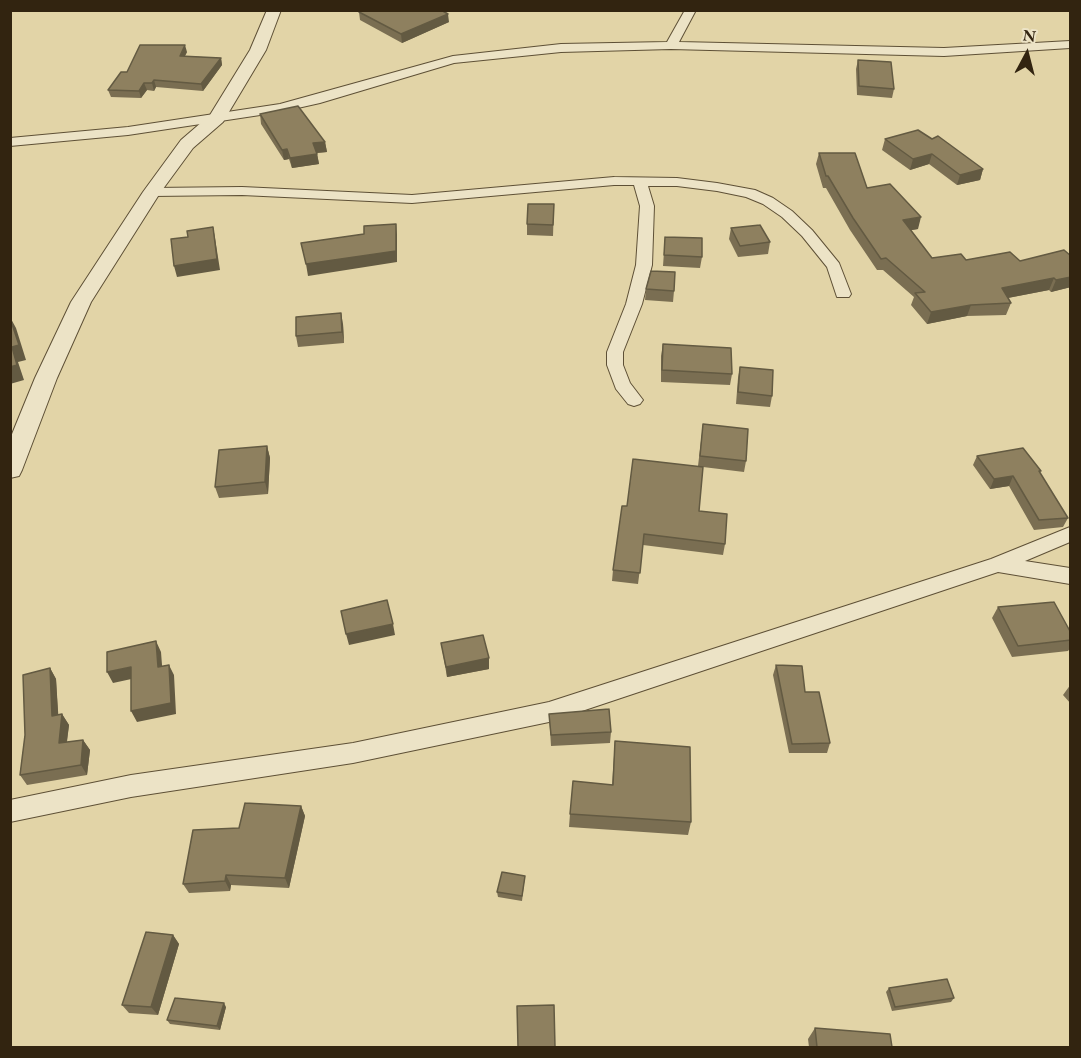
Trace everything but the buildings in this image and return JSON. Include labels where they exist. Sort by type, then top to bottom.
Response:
[{"type":"street","points":[[10,470],[46,378],[81,302],[152,192],[188,144],[217,118],[258,50],[274,10]]},
{"type":"street","points":[[671,45],[691,10]]},
{"type":"street","points":[[10,142],[105,133],[217,118],[316,100],[453,60],[561,48],[671,45],[944,51],[1071,45]]},
{"type":"street","points":[[152,192],[242,191],[412,199],[538,186],[640,181],[677,182],[717,187],[750,193],[768,201],[807,233],[834,266],[843,294]]},
{"type":"street","points":[[634,400],[622,385],[615,365],[615,352],[634,304],[644,265],[647,206],[640,181]]},
{"type":"street","points":[[10,811],[131,786],[353,753],[549,712],[828,618],[998,564],[1071,534]]},
{"type":"street","points":[[998,564],[1071,576]]}]
